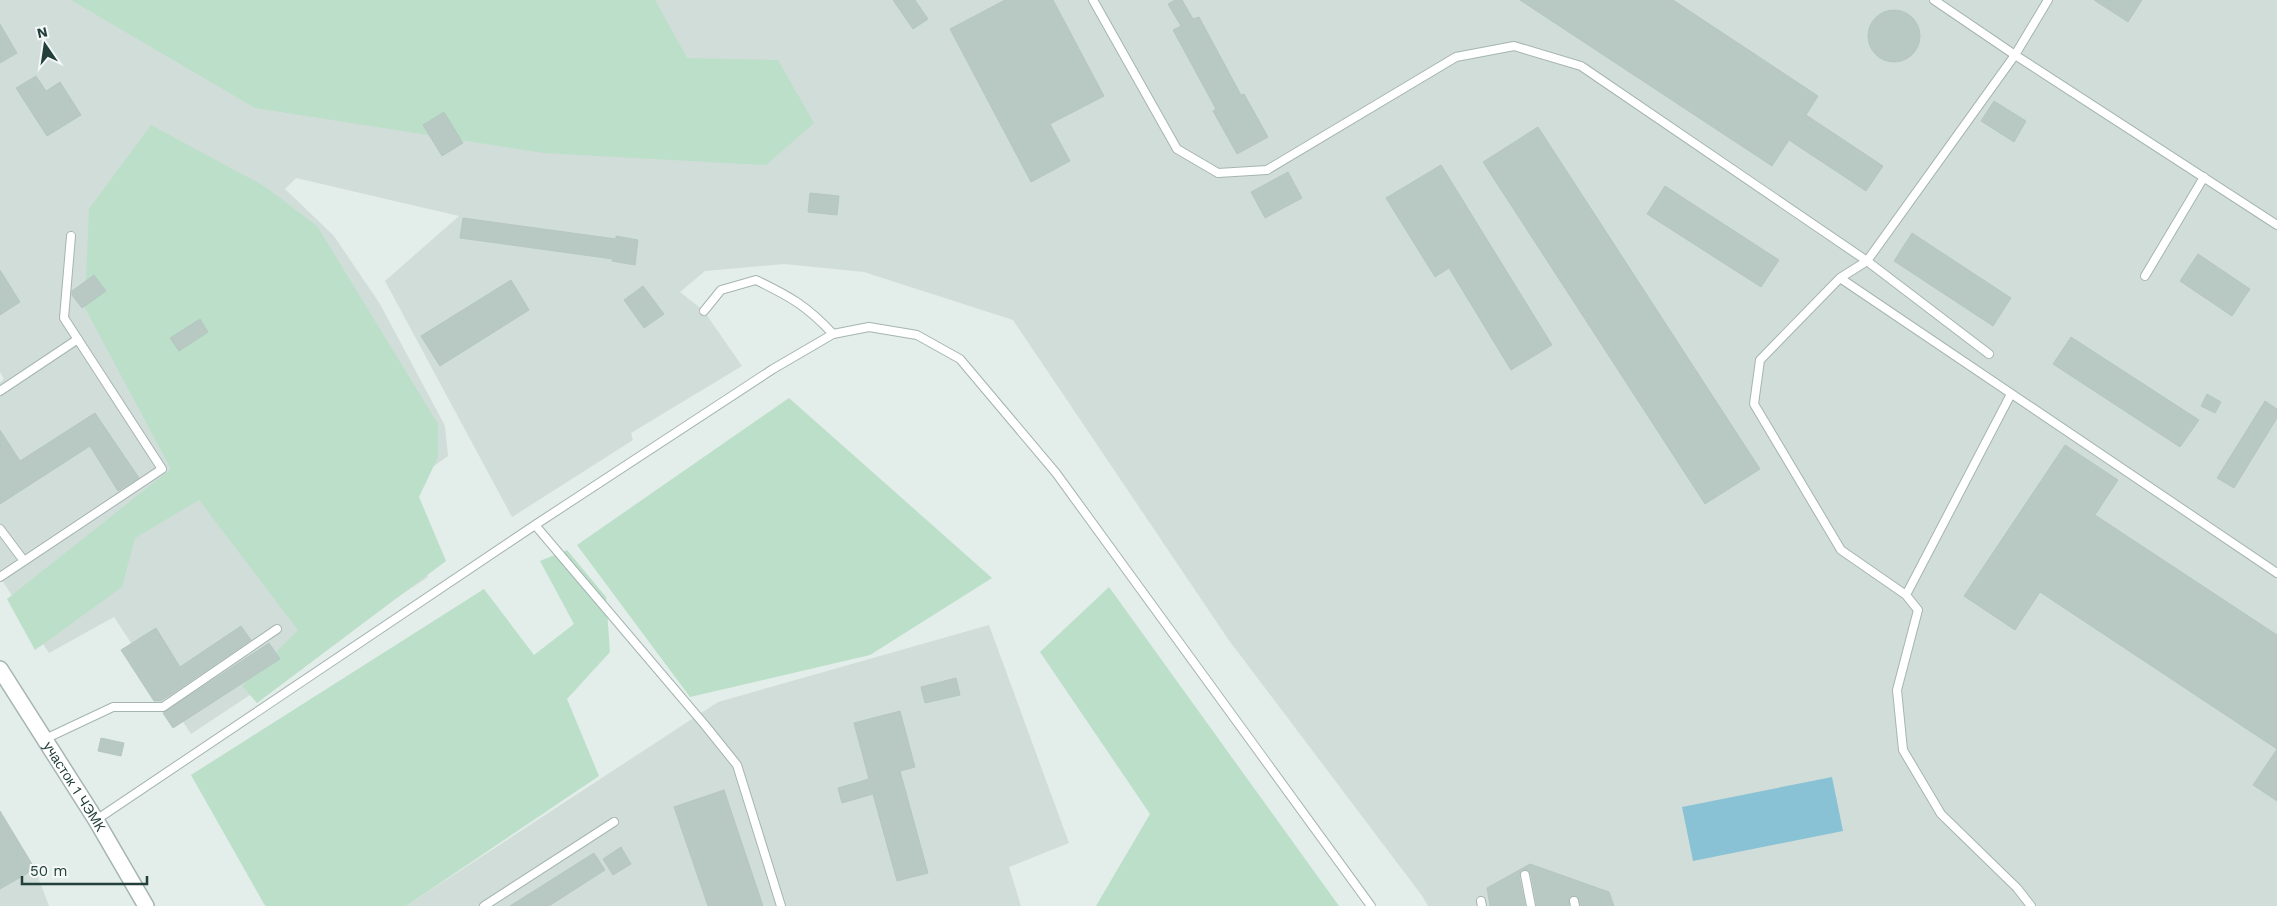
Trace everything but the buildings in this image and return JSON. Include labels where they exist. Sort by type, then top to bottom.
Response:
[{"type":"street","name":"участок 1 ЧЭМК","points":[[0,668],[96,820],[146,906]]},
{"type":"lane","points":[[1093,0],[1177,149],[1218,173],[1267,170],[1456,58],[1514,46],[1581,66],[1867,261],[1989,354]]},
{"type":"lane","points":[[1934,0],[2015,55],[2277,225]]},
{"type":"lane","points":[[2032,906],[2017,888],[1941,814],[1903,750],[1897,690],[1918,610],[1906,595],[1841,550],[1754,404],[1760,360],[1840,278],[1867,261],[2015,55],[2048,0]]},
{"type":"lane","points":[[2145,276],[2204,177]]},
{"type":"lane","points":[[0,577],[162,468],[64,318],[71,236]]},
{"type":"lane","points":[[1840,278],[2277,573]]},
{"type":"lane","points":[[704,311],[721,290],[756,280],[787,295],[811,311],[833,334]]},
{"type":"lane","points":[[96,820],[535,525],[773,369],[833,334],[869,327],[917,335],[960,359],[1056,473],[1371,906]]},
{"type":"lane","points":[[0,391],[78,339]]},
{"type":"lane","points":[[1906,595],[2011,394]]},
{"type":"lane","points":[[535,525],[704,724],[737,766],[781,906]]},
{"type":"lane","points":[[0,529],[24,561]]},
{"type":"lane","points":[[45,739],[113,707],[163,707],[277,629]]},
{"type":"lane","points":[[484,906],[614,822]]},
{"type":"lane","points":[[1525,876],[1531,906]]},
{"type":"shaded area","points":[[0,0],[2277,0],[2277,906],[1428,906],[1228,639],[1013,320],[864,272],[784,264],[705,271],[680,292],[704,311],[742,366],[631,433],[633,440],[512,517],[385,281],[459,216],[296,178],[285,189],[334,236],[380,304],[445,426],[448,456],[395,494],[428,577],[191,734],[114,617],[49,653],[0,577],[0,383],[4,379],[0,372]]},
{"type":"shaded area","points":[[989,625],[1069,843],[1009,867],[1021,906],[406,906],[718,702]]},
{"type":"shaded area","points":[[0,811],[35,869],[49,906],[0,906]]},
{"type":"green space","points":[[71,0],[655,0],[687,58],[778,60],[814,123],[766,165],[544,153],[255,108]]},
{"type":"green space","points":[[151,125],[264,186],[317,226],[438,424],[438,457],[419,497],[446,561],[257,703],[242,686],[298,630],[199,500],[135,538],[122,587],[35,650],[7,599],[171,469],[85,308],[89,209]]},
{"type":"green space","points":[[789,398],[992,578],[870,655],[690,697],[577,545]]},
{"type":"green space","points":[[567,550],[606,597],[610,652],[567,699],[599,776],[406,906],[266,906],[191,775],[484,589],[534,655],[574,624],[540,561]]},
{"type":"green space","points":[[1109,587],[1339,906],[1096,906],[1150,814],[1040,652]]},
{"type":"water","points":[[1832,777],[1843,831],[1693,861],[1682,807]]}]
